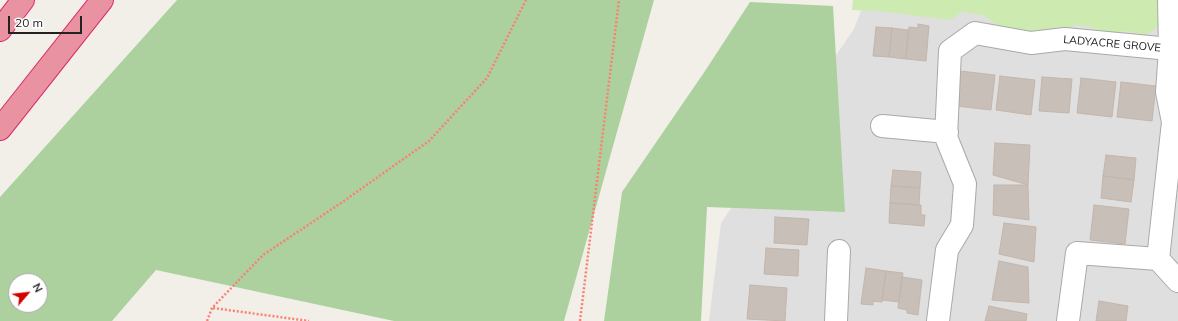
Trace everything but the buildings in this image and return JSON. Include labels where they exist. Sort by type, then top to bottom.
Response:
[{"type":"highway","points":[[0,30],[23,0]]},
{"type":"highway","points":[[0,129],[102,0]]},
{"type":"street","name":"LADYACRE GROVE","points":[[1158,259],[1173,122],[1167,92],[1170,49],[1169,0]]},
{"type":"street","name":"LADYACRE GROVE","points":[[938,321],[947,250],[962,225],[965,184],[946,137],[950,51],[975,33],[1031,43],[1065,39],[1170,49]]},
{"type":"street","points":[[882,126],[947,132]]},
{"type":"street","points":[[836,321],[839,252]]},
{"type":"street","points":[[1068,321],[1077,253],[1158,259],[1178,281]]},
{"type":"path","points":[[207,321],[212,308],[263,255],[429,141],[487,78],[526,0]]},
{"type":"path","points":[[580,321],[597,171],[619,0]]},
{"type":"path","points":[[212,308],[309,321]]},
{"type":"shaded area","points":[[865,0],[1178,0],[1178,321],[709,321],[721,223],[854,29]]},
{"type":"green space","points":[[177,0],[654,0],[564,321],[394,321],[156,270],[112,321],[0,321],[0,197]]},
{"type":"green space","points":[[853,0],[1158,0],[1162,5],[1160,25],[1146,35],[1122,31],[1101,38],[1092,27],[1074,25],[1065,32],[1009,34],[983,15],[962,12],[950,20],[879,11],[852,10]]},
{"type":"green space","points":[[750,2],[833,6],[845,212],[707,207],[701,321],[604,321],[622,192],[705,71]]}]
